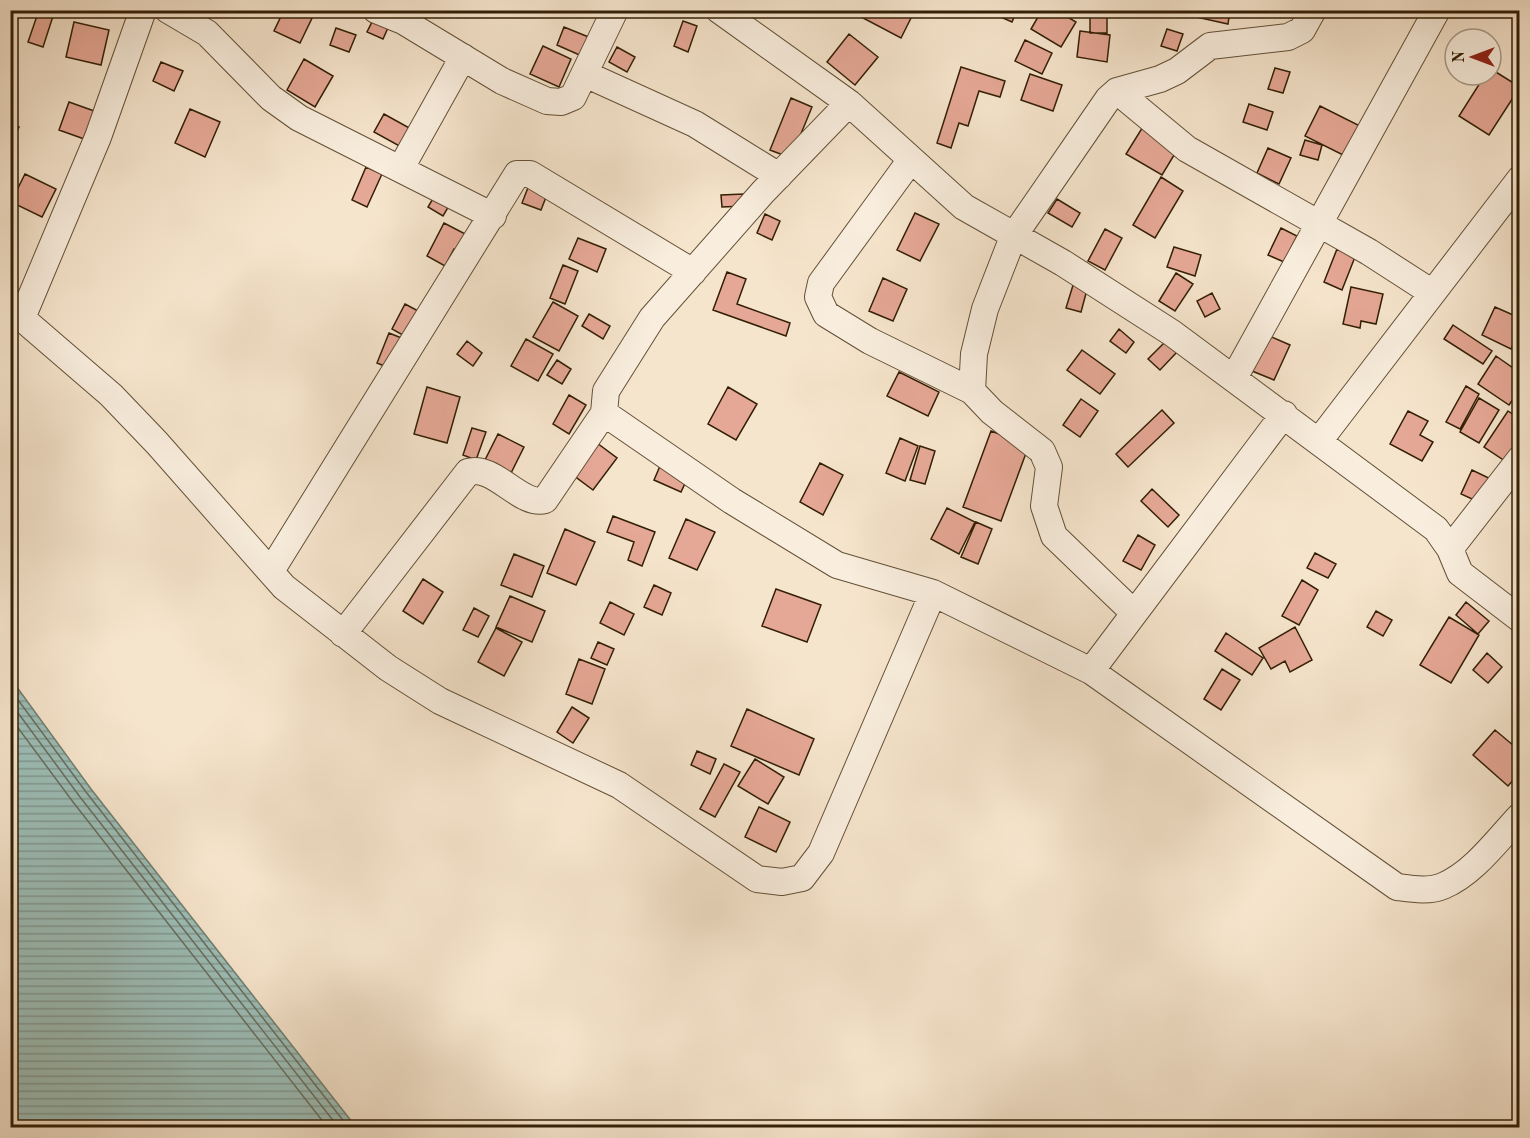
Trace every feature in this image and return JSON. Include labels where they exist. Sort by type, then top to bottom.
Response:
[{"type":"street","points":[[143,10],[98,137],[16,313],[111,395],[284,587],[388,668],[440,701],[619,785],[757,879],[782,882],[802,878],[820,854],[933,593]]},
{"type":"street","points":[[168,10],[207,33],[271,98],[299,118],[493,216]]},
{"type":"street","points":[[376,10],[405,16],[502,81],[548,101],[561,102],[573,97],[615,10]]},
{"type":"street","points":[[972,391],[974,354],[982,321],[1013,237],[1108,99],[1117,91],[1160,79],[1187,64],[1198,53],[1210,46],[1288,37],[1302,30],[1313,10]]},
{"type":"street","points":[[1234,378],[1437,10]]},
{"type":"street","points":[[727,13],[849,103],[910,161],[964,207],[1013,237],[1063,263],[1122,301],[1284,414],[1436,529],[1450,549],[1460,573],[1520,618]]},
{"type":"street","points":[[401,168],[463,57]]},
{"type":"street","points":[[585,74],[695,124],[779,176]]},
{"type":"street","points":[[1117,91],[1187,149],[1431,292]]},
{"type":"street","points":[[343,634],[468,472],[480,471],[534,500],[545,500],[604,413],[606,391],[632,346],[652,318],[779,176],[849,103]]},
{"type":"street","points":[[910,161],[820,283],[818,297],[826,314],[870,341],[972,391],[992,412],[1042,452],[1049,467],[1044,506],[1054,536],[1134,613]]},
{"type":"street","points":[[271,571],[517,174],[530,174],[693,272]]},
{"type":"street","points":[[1319,441],[1431,292],[1518,185]]},
{"type":"street","points":[[604,413],[732,501],[837,565],[933,593],[1090,671],[1397,887],[1420,890],[1443,886],[1470,867],[1520,816]]},
{"type":"street","points":[[1090,671],[1284,414]]},
{"type":"street","points":[[1450,549],[1520,459]]},
{"type":"water","points":[[11,679],[91,789],[356,1127],[11,1127]]},
{"type":"building","points":[[39,10],[55,10],[43,47],[28,42]]},
{"type":"building","points":[[284,10],[306,10],[314,14],[300,43],[274,31]]},
{"type":"building","points":[[848,10],[915,10],[901,38]]},
{"type":"building","points":[[985,10],[1017,10],[1012,22]]},
{"type":"building","points":[[1042,10],[1056,10],[1076,22],[1061,47],[1031,29]]},
{"type":"building","points":[[1090,10],[1107,10],[1107,33],[1090,33]]},
{"type":"building","points":[[1197,10],[1230,10],[1228,24],[1196,17]]},
{"type":"building","points":[[376,14],[391,21],[383,39],[367,32]]},
{"type":"building","points":[[683,21],[697,26],[688,52],[674,46]]},
{"type":"building","points":[[74,22],[109,30],[101,65],[66,57]]},
{"type":"building","points":[[564,27],[591,38],[584,57],[557,45]]},
{"type":"building","points":[[336,28],[356,35],[349,52],[330,45]]},
{"type":"building","points":[[1167,29],[1183,34],[1177,51],[1161,46]]},
{"type":"building","points":[[1080,31],[1110,35],[1107,62],[1077,57]]},
{"type":"building","points":[[849,34],[878,57],[855,85],[827,62]]},
{"type":"building","points":[[1025,40],[1052,53],[1042,74],[1015,61]]},
{"type":"building","points":[[543,46],[571,59],[559,87],[530,74]]},
{"type":"building","points":[[617,47],[635,57],[627,72],[609,62]]},
{"type":"building","points":[[304,59],[333,76],[315,107],[287,90]]},
{"type":"building","points":[[161,62],[183,71],[174,91],[153,81]]},
{"type":"building","points":[[961,67],[1005,81],[1000,97],[979,91],[968,126],[959,123],[951,148],[937,143]]},
{"type":"building","points":[[1275,68],[1290,72],[1283,93],[1268,89]]},
{"type":"building","points":[[1030,74],[1062,85],[1053,111],[1021,100]]},
{"type":"building","points":[[1503,76],[1520,87],[1489,135],[1459,116],[1477,87],[1503,87]]},
{"type":"building","points":[[791,98],[812,107],[791,158],[770,150]]},
{"type":"building","points":[[69,102],[97,112],[87,140],[59,130]]},
{"type":"building","points":[[1249,104],[1273,112],[1267,130],[1243,122]]},
{"type":"building","points":[[1320,106],[1364,128],[1349,158],[1305,136]]},
{"type":"building","points":[[190,109],[220,122],[205,157],[175,143]]},
{"type":"building","points":[[384,114],[413,130],[403,148],[374,132]]},
{"type":"building","points":[[10,124],[19,127],[10,148]]},
{"type":"building","points":[[1144,125],[1179,147],[1162,175],[1126,154]]},
{"type":"building","points":[[1305,140],[1322,145],[1318,160],[1300,155]]},
{"type":"building","points":[[1268,148],[1291,158],[1279,184],[1257,173]]},
{"type":"building","points":[[366,167],[382,174],[367,207],[352,200]]},
{"type":"building","points":[[25,174],[56,189],[42,217],[11,202]]},
{"type":"building","points":[[1161,177],[1183,191],[1155,238],[1133,225]]},
{"type":"building","points":[[529,185],[548,192],[541,210],[522,203]]},
{"type":"building","points":[[438,190],[453,199],[443,216],[428,207]]},
{"type":"building","points":[[744,194],[745,206],[722,207],[721,195]]},
{"type":"building","points":[[1057,199],[1080,213],[1072,227],[1048,213]]},
{"type":"building","points":[[915,213],[939,224],[920,261],[897,250]]},
{"type":"building","points":[[765,214],[780,221],[772,240],[757,233]]},
{"type":"building","points":[[444,223],[473,238],[464,254],[454,249],[445,266],[427,256]]},
{"type":"building","points":[[1281,228],[1297,236],[1284,262],[1268,255]]},
{"type":"building","points":[[1105,229],[1122,238],[1105,270],[1088,261]]},
{"type":"building","points":[[578,238],[606,249],[597,272],[569,259]]},
{"type":"building","points":[[1174,247],[1201,255],[1195,276],[1167,267]]},
{"type":"building","points":[[1337,249],[1355,257],[1342,290],[1324,282]]},
{"type":"building","points":[[563,265],[578,271],[565,304],[550,298]]},
{"type":"building","points":[[727,272],[746,279],[737,304],[790,323],[786,336],[713,310]]},
{"type":"building","points":[[1176,273],[1193,284],[1175,311],[1159,301]]},
{"type":"building","points":[[883,278],[907,289],[893,321],[869,311]]},
{"type":"building","points":[[1074,282],[1088,286],[1081,312],[1066,308]]},
{"type":"building","points":[[1351,287],[1383,294],[1376,324],[1361,321],[1360,328],[1343,324]]},
{"type":"building","points":[[1212,293],[1220,309],[1205,317],[1197,301]]},
{"type":"building","points":[[553,302],[578,316],[559,351],[533,337]]},
{"type":"building","points":[[405,304],[422,313],[408,338],[392,329]]},
{"type":"building","points":[[1495,307],[1520,318],[1520,331],[1511,349],[1482,335]]},
{"type":"building","points":[[589,314],[610,326],[603,339],[582,326]]},
{"type":"building","points":[[1453,325],[1492,351],[1483,364],[1444,339]]},
{"type":"building","points":[[1119,329],[1134,342],[1126,353],[1110,341]]},
{"type":"building","points":[[389,333],[404,339],[392,369],[377,363]]},
{"type":"building","points":[[1267,335],[1290,345],[1274,380],[1252,371]]},
{"type":"building","points":[[526,339],[553,354],[538,381],[511,366]]},
{"type":"building","points":[[467,341],[482,353],[473,366],[457,354]]},
{"type":"building","points":[[1166,341],[1177,352],[1160,370],[1148,359]]},
{"type":"building","points":[[1082,350],[1115,374],[1100,394],[1067,370]]},
{"type":"building","points":[[1496,356],[1520,373],[1520,389],[1509,405],[1478,384]]},
{"type":"building","points":[[557,360],[571,369],[562,384],[547,375]]},
{"type":"building","points":[[899,372],[939,392],[928,416],[887,396]]},
{"type":"building","points":[[1466,386],[1479,394],[1460,429],[1446,422]]},
{"type":"building","points":[[427,387],[460,397],[447,443],[414,434]]},
{"type":"building","points":[[728,387],[757,404],[736,440],[708,424]]},
{"type":"building","points":[[569,395],[586,405],[569,434],[553,424]]},
{"type":"building","points":[[1479,398],[1499,410],[1479,443],[1460,432]]},
{"type":"building","points":[[1081,399],[1098,411],[1080,437],[1063,425]]},
{"type":"building","points":[[1162,410],[1174,423],[1128,467],[1116,454]]},
{"type":"building","points":[[1408,411],[1428,421],[1420,435],[1433,442],[1422,461],[1390,444]]},
{"type":"building","points":[[1508,411],[1520,419],[1520,439],[1505,461],[1484,447]]},
{"type":"building","points":[[472,428],[486,432],[476,460],[463,455]]},
{"type":"building","points":[[991,431],[1029,445],[1001,521],[963,507]]},
{"type":"building","points":[[498,434],[524,447],[510,475],[484,462]]},
{"type":"building","points":[[900,438],[918,446],[905,481],[886,473]]},
{"type":"building","points":[[597,443],[617,458],[593,490],[573,475]]},
{"type":"building","points":[[920,446],[935,451],[925,484],[910,480]]},
{"type":"building","points":[[820,463],[843,475],[823,515],[800,502]]},
{"type":"building","points":[[660,466],[687,479],[681,492],[654,480]]},
{"type":"building","points":[[1472,470],[1495,481],[1483,504],[1461,494]]},
{"type":"building","points":[[1152,489],[1179,515],[1168,527],[1141,501]]},
{"type":"building","points":[[947,508],[975,522],[959,554],[931,539]]},
{"type":"building","points":[[613,516],[655,532],[642,566],[628,560],[634,542],[607,532]]},
{"type":"building","points":[[686,519],[715,532],[697,570],[669,558]]},
{"type":"building","points":[[976,522],[992,529],[978,564],[961,557]]},
{"type":"building","points":[[565,529],[595,542],[576,585],[547,573]]},
{"type":"building","points":[[1138,535],[1155,545],[1141,570],[1123,561]]},
{"type":"building","points":[[1315,553],[1336,564],[1328,578],[1307,568]]},
{"type":"building","points":[[514,554],[544,566],[532,597],[501,585]]},
{"type":"building","points":[[423,579],[443,592],[423,624],[403,611]]},
{"type":"building","points":[[1302,580],[1318,590],[1299,625],[1282,616]]},
{"type":"building","points":[[654,585],[671,593],[662,615],[644,607]]},
{"type":"building","points":[[776,589],[821,605],[807,642],[762,626]]},
{"type":"building","points":[[510,596],[545,611],[532,642],[496,627]]},
{"type":"building","points":[[610,602],[634,614],[624,635],[600,623]]},
{"type":"building","points":[[1466,602],[1489,621],[1478,634],[1456,615]]},
{"type":"building","points":[[474,608],[489,616],[478,637],[463,630]]},
{"type":"building","points":[[1376,611],[1392,620],[1383,636],[1367,627]]},
{"type":"building","points":[[1449,617],[1479,635],[1451,683],[1420,665]]},
{"type":"building","points":[[1295,627],[1312,660],[1290,672],[1285,661],[1271,669],[1259,648]]},
{"type":"building","points":[[496,628],[522,642],[504,676],[478,662]]},
{"type":"building","points":[[1226,633],[1263,658],[1252,675],[1215,651]]},
{"type":"building","points":[[598,642],[614,649],[607,665],[591,658]]},
{"type":"building","points":[[1487,653],[1502,667],[1488,683],[1473,670]]},
{"type":"building","points":[[579,659],[605,669],[592,704],[566,694]]},
{"type":"building","points":[[1222,669],[1240,680],[1221,710],[1204,699]]},
{"type":"building","points":[[572,707],[589,718],[573,743],[557,732]]},
{"type":"building","points":[[747,709],[814,739],[799,775],[731,746]]},
{"type":"building","points":[[1495,730],[1520,751],[1520,772],[1508,786],[1473,755]]},
{"type":"building","points":[[697,751],[716,759],[710,774],[691,765]]},
{"type":"building","points":[[755,759],[784,777],[768,804],[738,786]]},
{"type":"building","points":[[724,764],[740,772],[715,817],[700,809]]},
{"type":"building","points":[[759,807],[790,822],[776,852],[745,837]]}]
